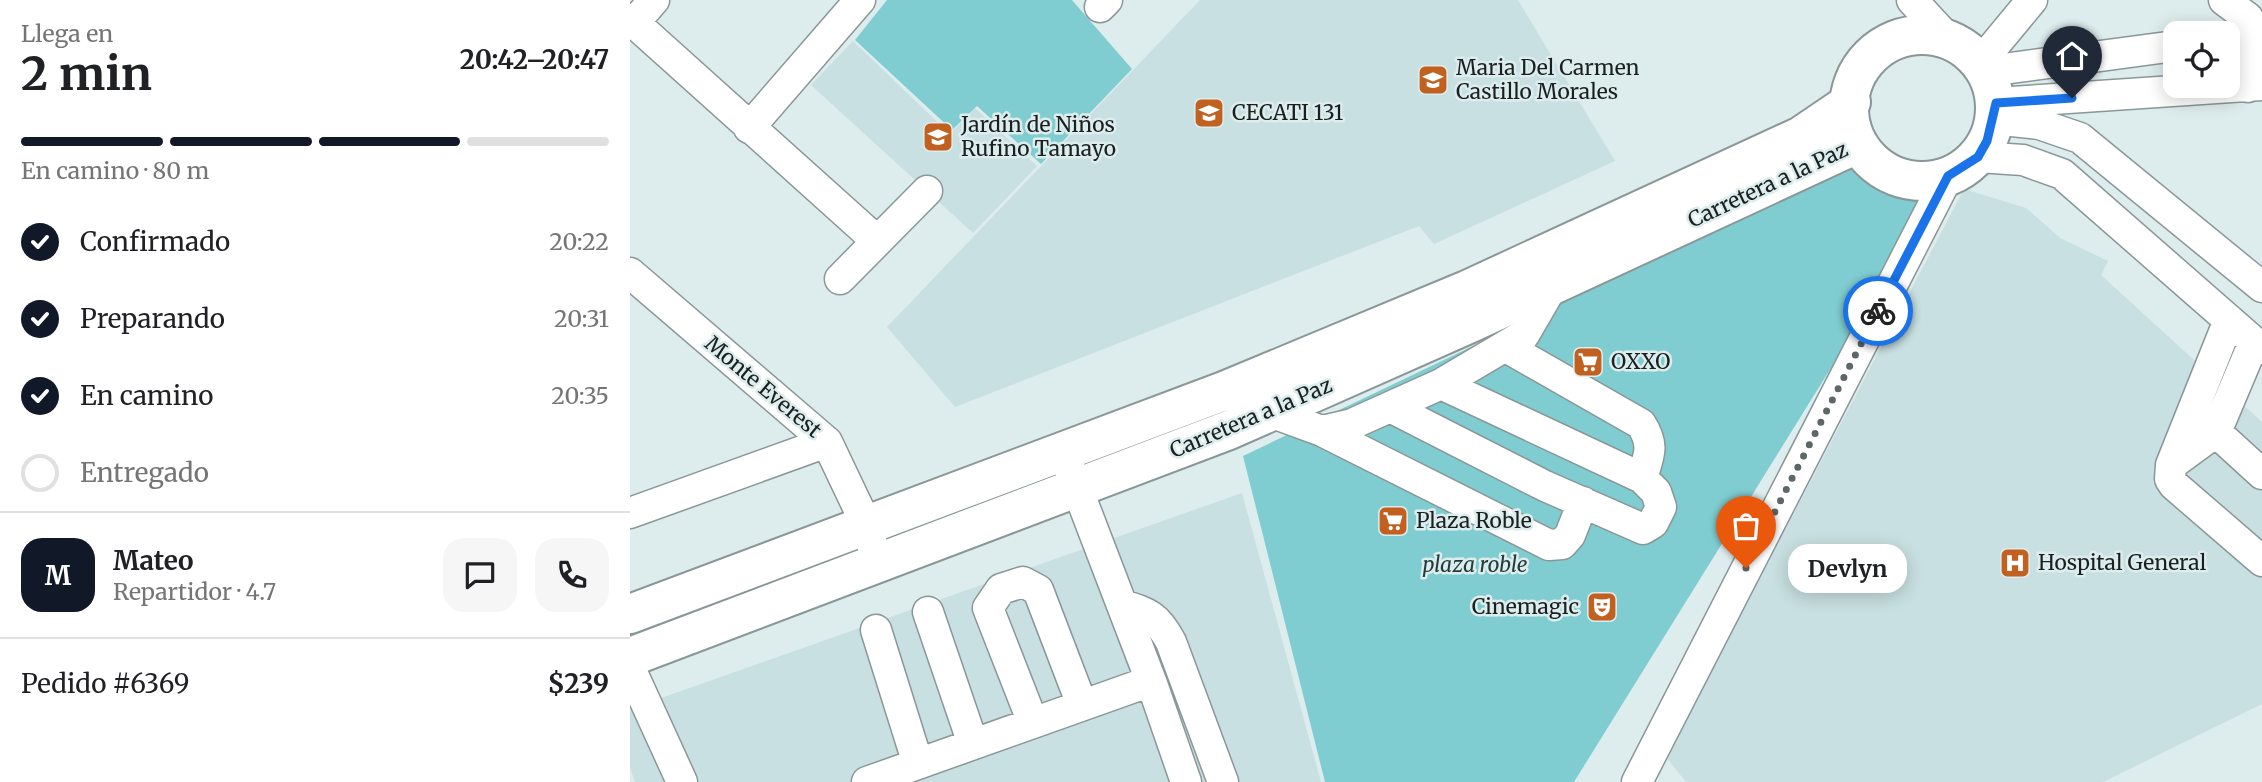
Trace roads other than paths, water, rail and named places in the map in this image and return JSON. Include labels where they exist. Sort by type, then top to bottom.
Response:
[{"type":"main road","points":[[1923,34],[1948,39],[1964,48],[1989,90],[1987,141],[1963,166],[1934,179],[1909,180],[1885,171],[1867,157],[1857,144],[1851,124],[1852,86],[1863,64],[1882,47],[1898,39],[1923,34]]},
{"type":"main road","name":"Carretera a la Paz","points":[[630,614],[1224,390],[1467,290],[1801,136],[1851,102]]},
{"type":"main road","name":"Carretera a la Paz","points":[[630,657],[1229,430],[1553,285],[1857,144]]},
{"type":"street","points":[[654,0],[632,21],[877,242]]},
{"type":"street","points":[[749,128],[860,0]]},
{"type":"street","points":[[1912,0],[1948,39]]},
{"type":"street","points":[[1989,90],[2032,0]]},
{"type":"street","points":[[1989,90],[2255,86],[2249,26],[2224,0]]},
{"type":"street","points":[[1989,90],[2163,50]]},
{"type":"street","points":[[1989,90],[2039,124],[2080,138],[2262,287]]},
{"type":"street","points":[[1637,782],[1670,715],[1963,166],[2023,160],[2062,174],[2258,345],[2216,432],[2171,465]]},
{"type":"street","points":[[840,279],[927,191]]},
{"type":"street","name":"Monte Everest","points":[[630,273],[827,442],[866,524],[878,564]]},
{"type":"street","points":[[1322,430],[1352,424],[1441,384],[1506,347],[1524,335],[1553,285]]},
{"type":"street","points":[[2229,320],[2171,465],[2170,479],[2262,561]]},
{"type":"street","points":[[1506,347],[1641,424],[1651,449],[1642,478]]},
{"type":"street","points":[[1390,407],[1545,486],[1643,529],[1653,523],[1661,507],[1656,492],[1642,478],[1441,384]]},
{"type":"street","points":[[1270,412],[1322,430],[1549,545],[1562,544],[1570,535],[1583,502]]},
{"type":"street","points":[[2216,432],[2262,474]]},
{"type":"street","points":[[630,513],[827,442]]},
{"type":"street","points":[[1062,451],[1151,681],[1186,782]]},
{"type":"street","points":[[1033,723],[988,608],[1001,589],[1023,582],[1038,590],[1082,705]]},
{"type":"street","points":[[1122,604],[1147,612],[1161,623],[1171,642],[1223,782]]},
{"type":"street","points":[[928,612],[973,744]]},
{"type":"street","points":[[876,630],[918,764]]},
{"type":"street","points":[[630,668],[682,782]]},
{"type":"street","points":[[867,782],[1151,681]]},
{"type":"place","name":"Maria Del Carmen Castillo Morales","points":[[1433,80]]},
{"type":"place","name":"CECATI 131","points":[[1209,113]]},
{"type":"place","name":"Jardín de Niños Rufino Tamayo","points":[[938,137]]},
{"type":"place","name":"OXXO","points":[[1588,362]]},
{"type":"place","name":"Plaza Roble","points":[[1393,521]]},
{"type":"place","name":"Hospital General","points":[[2015,563]]},
{"type":"place","name":"Devlyn","points":[[1746,568]]},
{"type":"place","name":"Cinemagic","points":[[1602,607]]},
{"type":"park label","name":"plaza roble","points":[[1475,565]]}]
